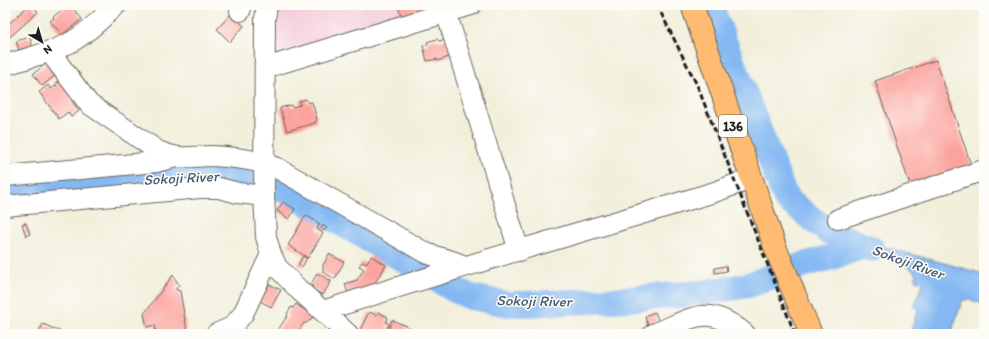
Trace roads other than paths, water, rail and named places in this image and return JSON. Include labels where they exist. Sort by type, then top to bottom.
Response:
[{"type":"highway","name":"136","points":[[697,6],[751,179],[775,247],[811,334]]},
{"type":"street","points":[[5,65],[72,42],[91,29],[116,5]]},
{"type":"street","points":[[267,5],[265,19],[264,195],[266,237],[277,267],[299,290],[348,334]]},
{"type":"street","points":[[265,68],[445,9],[471,5]]},
{"type":"street","points":[[445,9],[519,251]]},
{"type":"street","points":[[49,51],[89,104],[158,151],[169,156],[176,157],[220,157],[243,159],[265,167],[277,168],[424,252],[454,261],[460,267]]},
{"type":"street","points":[[5,176],[156,162],[176,157]]},
{"type":"street","points":[[838,219],[984,170]]},
{"type":"street","points":[[323,311],[460,267],[711,194],[751,179]]},
{"type":"street","points":[[5,206],[200,188],[219,188],[238,193],[264,195]]},
{"type":"street","points":[[216,334],[232,327],[243,314],[271,254]]},
{"type":"street","points":[[653,334],[694,317],[707,315],[721,319],[733,325],[745,334]]},
{"type":"water","points":[[870,243],[984,274],[984,304],[967,299],[962,301],[951,334],[914,334],[911,330],[918,310],[913,306],[923,284],[922,282],[915,280],[917,275],[907,266],[865,250]]},
{"type":"waterway","points":[[710,5],[786,199],[828,231],[872,249]]},
{"type":"waterway","name":"Sokoji River","points":[[5,192],[211,173],[271,184],[290,193],[453,289],[471,297],[508,304],[614,300],[701,293],[749,285],[806,264],[865,246]]},
{"type":"railway","points":[[657,5],[697,85],[795,334]]}]
